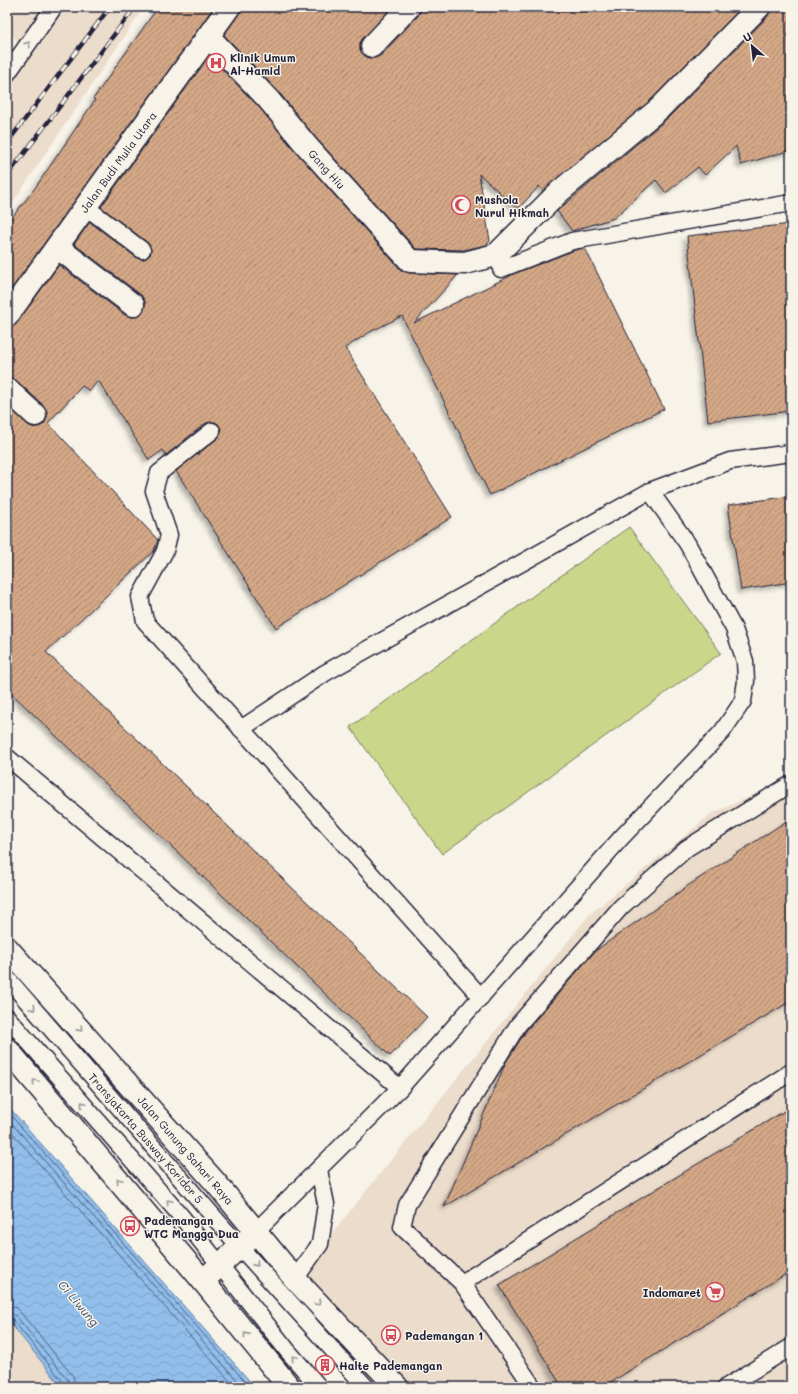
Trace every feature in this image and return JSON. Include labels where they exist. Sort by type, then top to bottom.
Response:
[{"type":"street","name":"Jalan Budi Mulia Utara","points":[[7,316],[229,7]]},
{"type":"street","points":[[372,46],[409,7]]},
{"type":"street","name":"Gang Hiu","points":[[208,36],[268,99],[306,145],[410,262],[465,263],[496,255],[558,192],[660,108],[759,7]]},
{"type":"street","points":[[57,247],[133,305]]},
{"type":"street","points":[[7,389],[35,415]]},
{"type":"street","name":"Jalan Gunung Sahari Raya","points":[[7,948],[215,1182],[296,1279],[397,1387]]},
{"type":"street","points":[[7,1049],[203,1281],[289,1387]]},
{"type":"street","points":[[203,1281],[256,1231]]},
{"type":"lane","points":[[7,74],[49,9]]},
{"type":"lane","points":[[501,269],[572,240],[791,203]]},
{"type":"lane","points":[[86,207],[142,250]]},
{"type":"lane","points":[[212,431],[159,473],[154,491],[169,535],[165,551],[140,597],[145,621],[481,997]]},
{"type":"lane","points":[[241,729],[325,673],[650,491],[730,461],[791,453]]},
{"type":"lane","points":[[256,1231],[400,1088],[621,838],[722,732],[743,701],[746,681],[745,661],[734,629],[687,544],[650,491]]},
{"type":"lane","points":[[7,757],[400,1088]]},
{"type":"lane","points":[[533,1387],[462,1283],[402,1227],[407,1205],[518,1025],[621,907],[687,848],[791,784]]},
{"type":"lane","name":"Transjakarta Busway Koridor 5","points":[[7,978],[239,1246],[366,1387]]},
{"type":"lane","points":[[7,1017],[181,1216],[287,1350],[320,1387]]},
{"type":"lane","points":[[462,1283],[791,1072]]},
{"type":"lane","points":[[296,1279],[320,1244],[326,1204],[319,1170]]},
{"type":"lane","points":[[726,1387],[791,1347]]},
{"type":"shaded area","points":[[7,7],[144,7],[7,211],[7,88],[29,57],[7,28]]},
{"type":"shaded area","points":[[791,778],[791,1387],[394,1387],[295,1279],[589,915],[711,814]]},
{"type":"shaded area","points":[[7,1320],[64,1387],[7,1387]]},
{"type":"green space","points":[[629,527],[721,653],[442,854],[350,727]]},
{"type":"water","name":"Ci Liwung","points":[[7,1105],[255,1387],[62,1387],[7,1319]]},
{"type":"building","points":[[158,7],[214,7],[7,295],[7,224],[35,188],[95,100],[93,99]]},
{"type":"building","points":[[241,7],[392,7],[360,43],[360,50],[364,55],[369,58],[376,58],[381,55],[418,16],[421,7],[742,7],[652,99],[543,191],[539,186],[518,209],[479,174],[490,241],[486,245],[464,250],[416,249],[315,137],[277,90],[224,35],[239,14]]},
{"type":"building","points":[[771,7],[791,7],[791,150],[741,165],[736,146],[705,175],[698,167],[666,193],[656,180],[614,218],[572,231],[557,211],[669,117],[768,16]]},
{"type":"building","points":[[209,56],[259,107],[297,153],[401,270],[410,273],[458,275],[414,323],[516,273],[575,250],[585,248],[664,409],[490,495],[402,316],[370,332],[345,348],[452,517],[276,628],[176,471],[218,438],[221,430],[219,425],[215,422],[206,423],[166,455],[163,450],[149,460],[98,380],[90,391],[82,386],[48,423],[158,540],[154,551],[46,652],[427,1017],[390,1056],[7,689],[7,406],[32,427],[38,427],[44,424],[47,417],[47,411],[44,406],[16,380],[7,377],[7,328],[12,327],[17,323],[59,265],[125,315],[137,317],[143,312],[145,301],[141,295],[74,244],[90,222],[137,258],[145,259],[150,255],[151,251],[148,243],[101,207]]},
{"type":"building","points":[[791,224],[791,411],[708,421],[687,236]]},
{"type":"building","points":[[791,496],[791,582],[741,590],[728,505]]},
{"type":"building","points":[[791,818],[791,1001],[444,1207],[506,1062],[526,1031],[595,951],[689,885]]},
{"type":"building","points":[[791,1107],[791,1271],[603,1387],[562,1387],[499,1285]]},
{"type":"railway","points":[[7,143],[110,7]]},
{"type":"railway","points":[[7,176],[135,7]]},
{"type":"place","name":"Klinik Umum Al-Hamid","points":[[216,63]]},
{"type":"place","name":"Mushola Nurul Hikmah","points":[[461,205]]},
{"type":"place","name":"Pademangan WTC Mangga Dua","points":[[130,1226]]},
{"type":"place","name":"Indomaret","points":[[715,1292]]},
{"type":"place","name":"Pademangan 1","points":[[391,1335]]},
{"type":"place","name":"Halte Pademangan","points":[[325,1365]]}]
